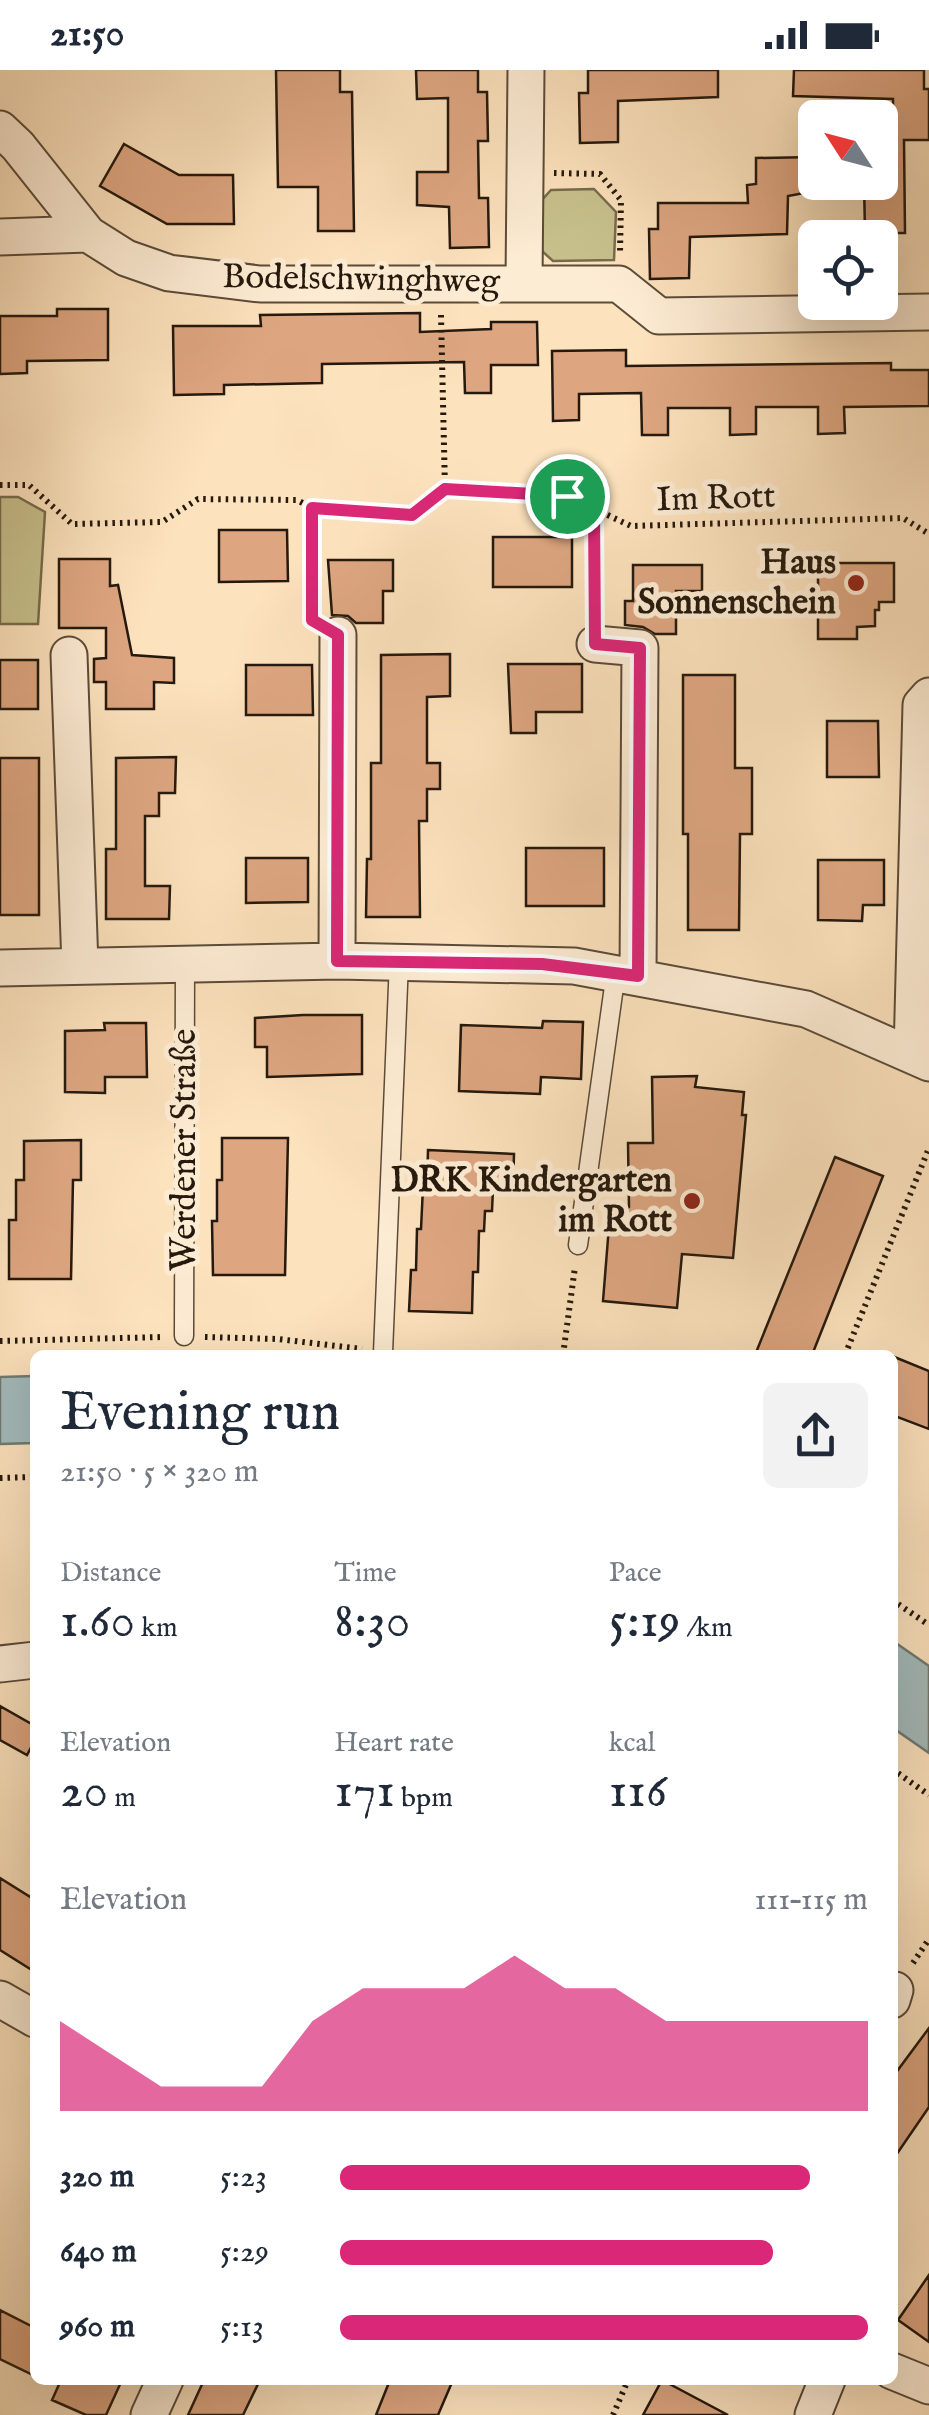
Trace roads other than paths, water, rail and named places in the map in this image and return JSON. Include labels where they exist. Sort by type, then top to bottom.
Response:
[{"type":"street","name":"Bodelschwinghweg","points":[[524,282],[526,70]]},
{"type":"street","name":"Bodelschwinghweg","points":[[0,128],[88,234],[126,258],[169,273],[260,284],[619,284],[659,316],[929,312]]},
{"type":"street","points":[[0,237],[88,234]]},
{"type":"street","points":[[337,961],[338,635]]},
{"type":"street","points":[[595,644],[640,648],[627,974]]},
{"type":"street","points":[[69,656],[80,966]]},
{"type":"street","points":[[0,968],[337,961],[542,964],[627,974],[806,1009],[921,1058],[921,706],[929,696]]},
{"type":"street","points":[[0,1664],[30,1661]]},
{"type":"street","points":[[0,1998],[30,2016]]},
{"type":"street","points":[[898,2373],[929,2386]]},
{"type":"street","points":[[149,2415],[163,2385]]},
{"type":"street","points":[[814,2415],[825,2385]]},
{"type":"lane","points":[[383,1350],[399,961]]},
{"type":"lane","name":"Werdener Straße","points":[[184,1336],[185,964]]},
{"type":"lane","points":[[578,1245],[627,974]]},
{"type":"water","points":[[30,1376],[30,1443],[0,1444],[0,1377]]},
{"type":"water","points":[[898,1644],[929,1666],[929,1753],[898,1731]]},
{"type":"place","name":"Haus Sonnenschein","points":[[856,583]]},
{"type":"place","name":"DRK Kindergarten im Rott","points":[[692,1201]]}]
